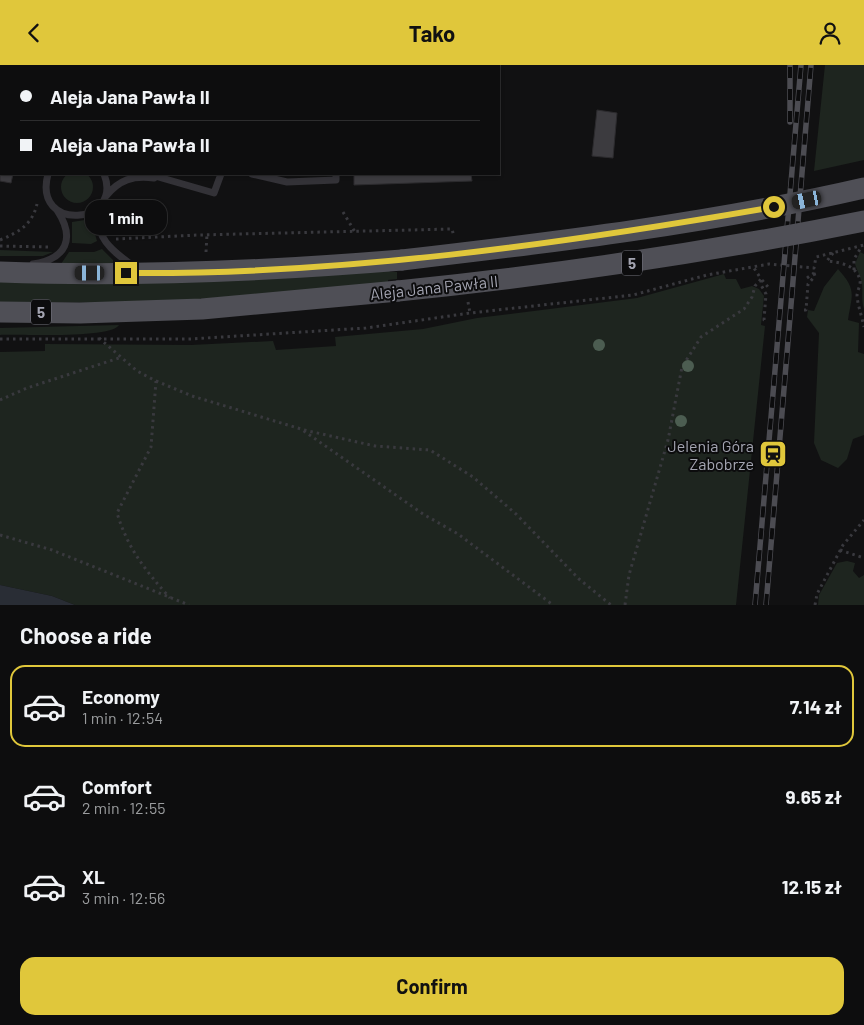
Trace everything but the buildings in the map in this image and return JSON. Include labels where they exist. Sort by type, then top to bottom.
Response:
[{"type":"main road","name":"Aleja Jana Pawła II","points":[[0,270],[144,274],[245,271],[402,260],[681,223],[864,188]]},
{"type":"main road","name":"Aleja Jana Pawła II","points":[[0,312],[80,313],[202,309],[398,291],[601,268],[758,242],[864,221]]},
{"type":"lane","points":[[0,270],[46,262],[54,259],[61,252],[66,237],[64,220],[46,193],[48,175]]},
{"type":"lane","points":[[104,175],[106,183],[98,216],[99,226],[106,243],[114,252],[144,274]]},
{"type":"lane","points":[[151,175],[214,193],[221,175]]},
{"type":"lane","points":[[256,175],[287,182],[336,180],[336,175]]},
{"type":"lane","points":[[57,210],[75,217],[93,211],[112,188],[122,181],[132,178],[148,177],[172,181]]},
{"type":"path","points":[[0,240],[26,226],[35,214],[37,204]]},
{"type":"path","points":[[343,212],[355,232]]},
{"type":"path","points":[[114,239],[207,234],[452,229],[454,239]]},
{"type":"path","points":[[206,252],[207,234]]},
{"type":"path","points":[[0,246],[56,247]]},
{"type":"path","points":[[804,310],[806,310],[808,284],[815,276],[816,257],[863,246]]},
{"type":"path","points":[[854,270],[854,259],[863,246]]},
{"type":"path","points":[[833,253],[827,261],[841,262],[854,270],[860,280],[857,298],[864,327]]},
{"type":"path","points":[[0,339],[190,339],[366,328],[470,313],[632,295],[707,275],[769,264],[814,268]]},
{"type":"path","points":[[754,267],[768,287]]},
{"type":"path","points":[[808,277],[814,273]]},
{"type":"path","points":[[761,279],[761,285],[766,293],[764,321],[766,321]]},
{"type":"path","points":[[625,605],[628,575],[668,440],[682,367],[701,337],[744,309],[752,297],[755,286],[761,279]]},
{"type":"path","points":[[466,295],[470,313]]},
{"type":"path","points":[[99,339],[137,371],[192,396],[301,429],[375,446],[430,450],[473,477],[516,514],[579,579],[611,605]]},
{"type":"path","points":[[0,400],[26,389],[122,357]]},
{"type":"path","points":[[156,381],[152,447],[117,513],[124,537],[140,561],[170,598]]},
{"type":"path","points":[[301,429],[423,514],[458,534],[553,605]]},
{"type":"path","points":[[815,605],[817,594],[846,539],[853,535],[864,520]]},
{"type":"path","points":[[0,535],[52,550],[189,605]]},
{"type":"path","points":[[840,550],[864,558]]},
{"type":"shaded area","points":[[825,65],[864,65],[864,160],[814,171]]},
{"type":"shaded area","points":[[67,175],[87,175],[92,181],[92,193],[83,202],[71,202],[62,193],[62,181]]},
{"type":"shaded area","points":[[91,219],[97,241],[91,244],[72,243],[72,222]]},
{"type":"shaded area","points":[[102,249],[117,264],[61,264],[69,252],[94,252]]},
{"type":"shaded area","points":[[0,250],[53,252],[43,256],[0,256]]},
{"type":"shaded area","points":[[860,252],[864,254],[864,309],[861,281],[855,264]]},
{"type":"shaded area","points":[[838,269],[851,288],[852,298],[848,320],[859,323],[858,352],[864,354],[864,435],[853,439],[847,459],[838,468],[821,460],[814,443],[819,333],[807,317],[808,310],[814,311],[824,287]]},
{"type":"shaded area","points":[[389,270],[390,272],[397,272],[397,279],[388,280],[388,283],[314,291],[141,303],[0,302],[0,282]]},
{"type":"shaded area","points":[[724,274],[726,279],[736,279],[741,289],[752,286],[759,289],[764,296],[761,325],[765,326],[736,605],[75,605],[52,596],[0,585],[0,352],[45,351],[45,344],[191,345],[273,341],[276,350],[336,346],[335,337],[423,329],[477,318],[637,298]]},
{"type":"shaded area","points":[[119,325],[100,332],[83,334],[0,335],[0,328]]},
{"type":"shaded area","points":[[847,561],[855,563],[853,571],[859,578],[864,575],[864,605],[818,605],[819,595],[837,563]]},
{"type":"shaded area","points":[[0,585],[52,596],[75,605],[0,605]]},
{"type":"railway","points":[[790,65],[790,122]]},
{"type":"railway","points":[[755,605],[801,65]]},
{"type":"railway","points":[[766,605],[811,65]]},
{"type":"place","name":"Jelenia Góra Zabobrze","points":[[773,454]]},
{"type":"route","points":[[126,273],[245,271],[402,260],[589,237],[774,207]]}]
